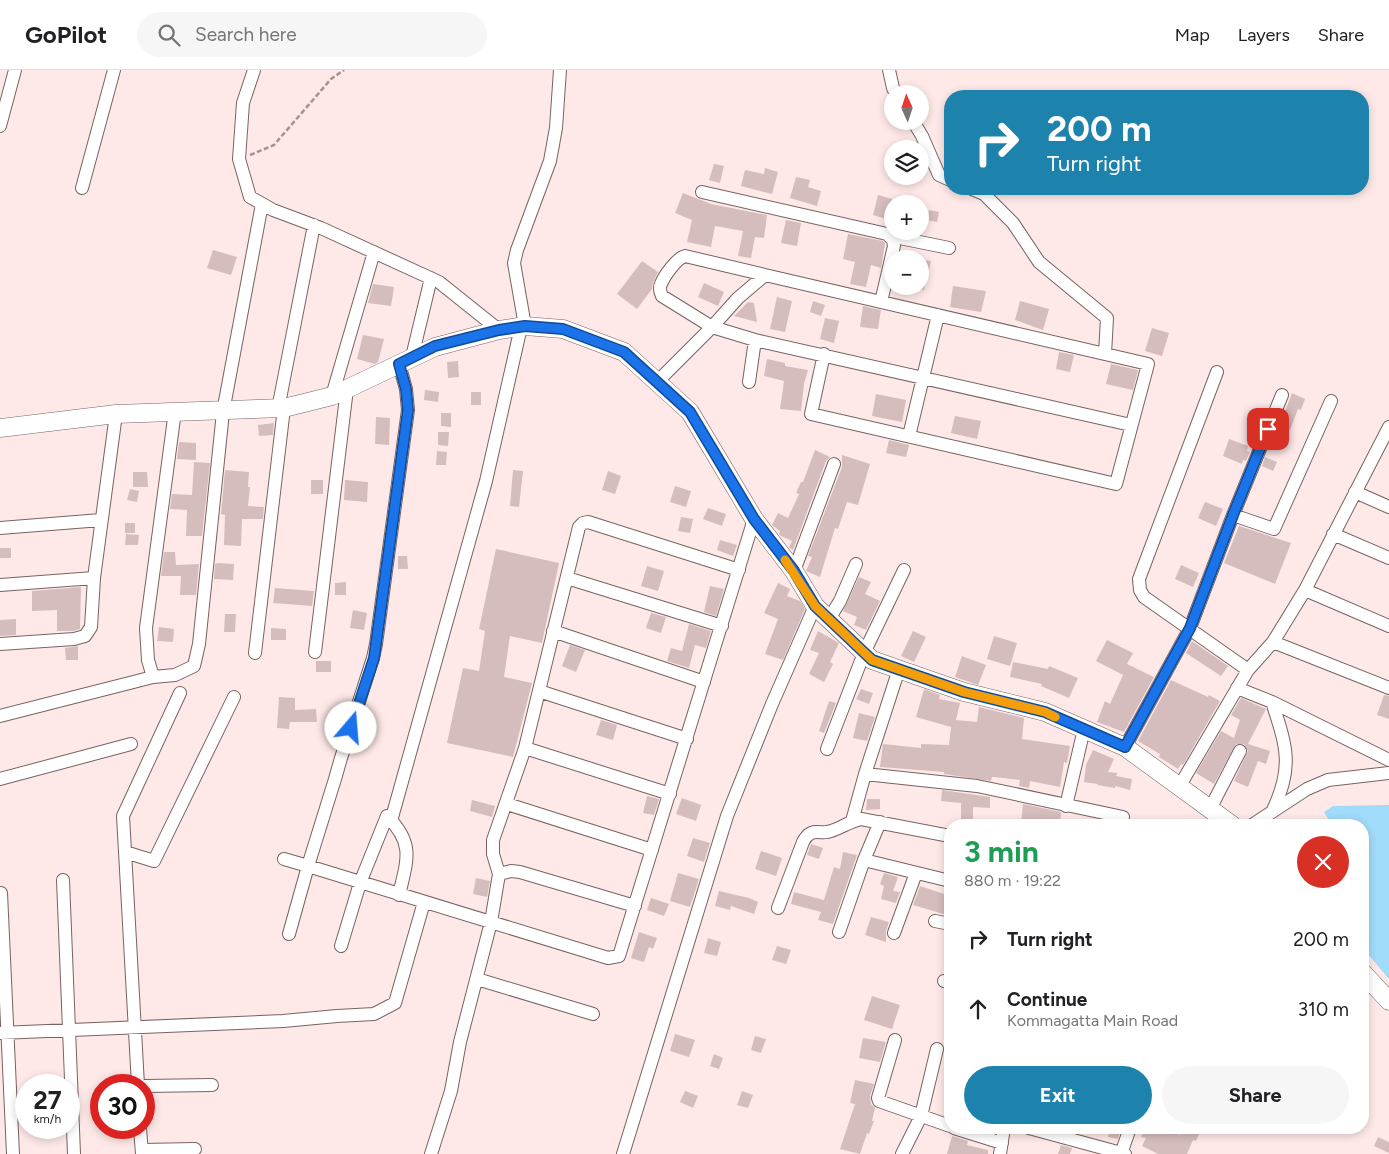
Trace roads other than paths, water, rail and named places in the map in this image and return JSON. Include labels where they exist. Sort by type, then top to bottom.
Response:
[{"type":"main road","points":[[0,428],[116,414],[175,411],[223,412],[281,408],[339,392],[435,346],[499,330],[523,327],[563,329],[624,352],[690,412],[754,519],[794,571],[815,606],[872,660],[964,692],[1045,712],[1125,747],[1222,819]]},
{"type":"main road","points":[[1369,980],[1389,1001]]},
{"type":"street","points":[[0,126],[15,70]]},
{"type":"street","points":[[82,188],[114,70]]},
{"type":"street","points":[[254,70],[243,103],[240,159],[250,197],[273,210],[314,225],[439,282],[499,330]]},
{"type":"street","points":[[392,821],[486,481],[523,327],[514,263],[550,161],[556,128],[560,70]]},
{"type":"street","points":[[889,70],[892,85]]},
{"type":"street","points":[[918,130],[939,175],[944,177]]},
{"type":"street","points":[[702,192],[884,235]]},
{"type":"street","points":[[985,195],[1013,223],[1039,262],[1107,318],[1105,354]]},
{"type":"street","points":[[0,716],[153,677],[175,675],[194,666],[223,412],[262,204]]},
{"type":"street","points":[[255,653],[281,408],[314,225]]},
{"type":"street","points":[[881,302],[894,240]]},
{"type":"street","points":[[910,240],[949,248]]},
{"type":"street","points":[[315,652],[332,524],[339,392],[374,252]]},
{"type":"street","points":[[824,354],[811,414],[1116,484],[1148,364],[692,257],[685,256],[678,259],[660,285],[662,296],[712,328],[755,340],[824,354],[1131,426]]},
{"type":"street","points":[[657,382],[712,328],[738,298],[765,275]]},
{"type":"street","points":[[289,934],[340,758],[374,658],[408,410],[406,361],[431,278]]},
{"type":"street","points":[[908,436],[938,315]]},
{"type":"street","points":[[749,382],[755,340]]},
{"type":"street","points":[[1217,372],[1138,585],[1144,596],[1248,670]]},
{"type":"street","points":[[1125,747],[1190,628],[1233,515],[1282,395]]},
{"type":"street","points":[[1233,515],[1274,529],[1331,401]]},
{"type":"street","points":[[153,677],[148,660],[146,628],[175,411]]},
{"type":"street","points":[[0,644],[66,640],[85,636],[91,628],[94,578],[116,414]]},
{"type":"street","points":[[1179,787],[1248,670],[1273,642],[1305,590],[1355,492],[1383,453],[1389,427]]},
{"type":"street","points":[[794,571],[834,464]]},
{"type":"street","points":[[1355,492],[1389,507]]},
{"type":"street","points":[[284,859],[602,957],[616,958],[620,954],[754,519]]},
{"type":"street","points":[[0,528],[101,520]]},
{"type":"street","points":[[431,1154],[452,1091],[460,1042],[491,922],[499,874],[493,840],[526,748],[579,527],[585,522],[739,570]]},
{"type":"street","points":[[1333,534],[1389,558]]},
{"type":"street","points":[[829,619],[840,602],[856,564]]},
{"type":"street","points":[[827,749],[864,653],[904,570]]},
{"type":"street","points":[[0,586],[94,578]]},
{"type":"street","points":[[567,578],[722,626]]},
{"type":"street","points":[[1305,590],[1389,626]]},
{"type":"street","points":[[623,1154],[727,816],[772,704],[815,606]]},
{"type":"street","points":[[553,631],[704,682]]},
{"type":"street","points":[[1273,642],[1389,688]]},
{"type":"street","points":[[852,820],[898,669]]},
{"type":"street","points":[[1238,688],[1272,702],[1389,760]]},
{"type":"street","points":[[539,691],[687,739]]},
{"type":"street","points":[[137,1074],[123,816],[180,692]]},
{"type":"street","points":[[125,852],[154,861],[234,697]]},
{"type":"street","points":[[1272,702],[1284,744],[1287,768],[1282,792],[1274,810]]},
{"type":"street","points":[[1066,806],[1084,729]]},
{"type":"street","points":[[0,779],[131,744]]},
{"type":"street","points":[[526,748],[670,794]]},
{"type":"street","points":[[1210,809],[1240,752]]},
{"type":"street","points":[[1261,819],[1307,789],[1328,780],[1389,773]]},
{"type":"street","points":[[865,774],[977,786],[1123,817]]},
{"type":"street","points":[[507,804],[652,850]]},
{"type":"street","points":[[341,946],[360,883],[387,816],[396,826],[407,849],[399,895]]},
{"type":"street","points":[[778,908],[805,838],[812,832],[827,832],[846,825],[852,820],[861,819],[944,835]]},
{"type":"street","points":[[840,932],[864,860],[880,822]]},
{"type":"street","points":[[864,860],[944,880]]},
{"type":"street","points":[[499,874],[511,871],[520,872],[635,906]]},
{"type":"street","points":[[894,933],[916,873]]},
{"type":"street","points":[[63,880],[74,1154]]},
{"type":"street","points":[[1,893],[4,1033],[13,1154]]},
{"type":"street","points":[[4,1033],[283,1021],[374,1014],[395,1003],[424,902]]},
{"type":"street","points":[[935,921],[944,923]]},
{"type":"street","points":[[477,979],[593,1014]]},
{"type":"street","points":[[895,1040],[878,1100],[944,1124]]},
{"type":"street","points":[[902,1154],[921,1116],[937,1049]]},
{"type":"street","points":[[155,1086],[212,1085]]},
{"type":"street","points":[[967,1134],[1001,1149],[1003,1134]]},
{"type":"street","points":[[1055,1134],[1123,1154],[1128,1134]]},
{"type":"street","points":[[141,1139],[142,1152],[195,1149]]},
{"type":"water","points":[[1389,805],[1389,979],[1369,955],[1369,819],[1328,819],[1324,812],[1333,806]]}]
